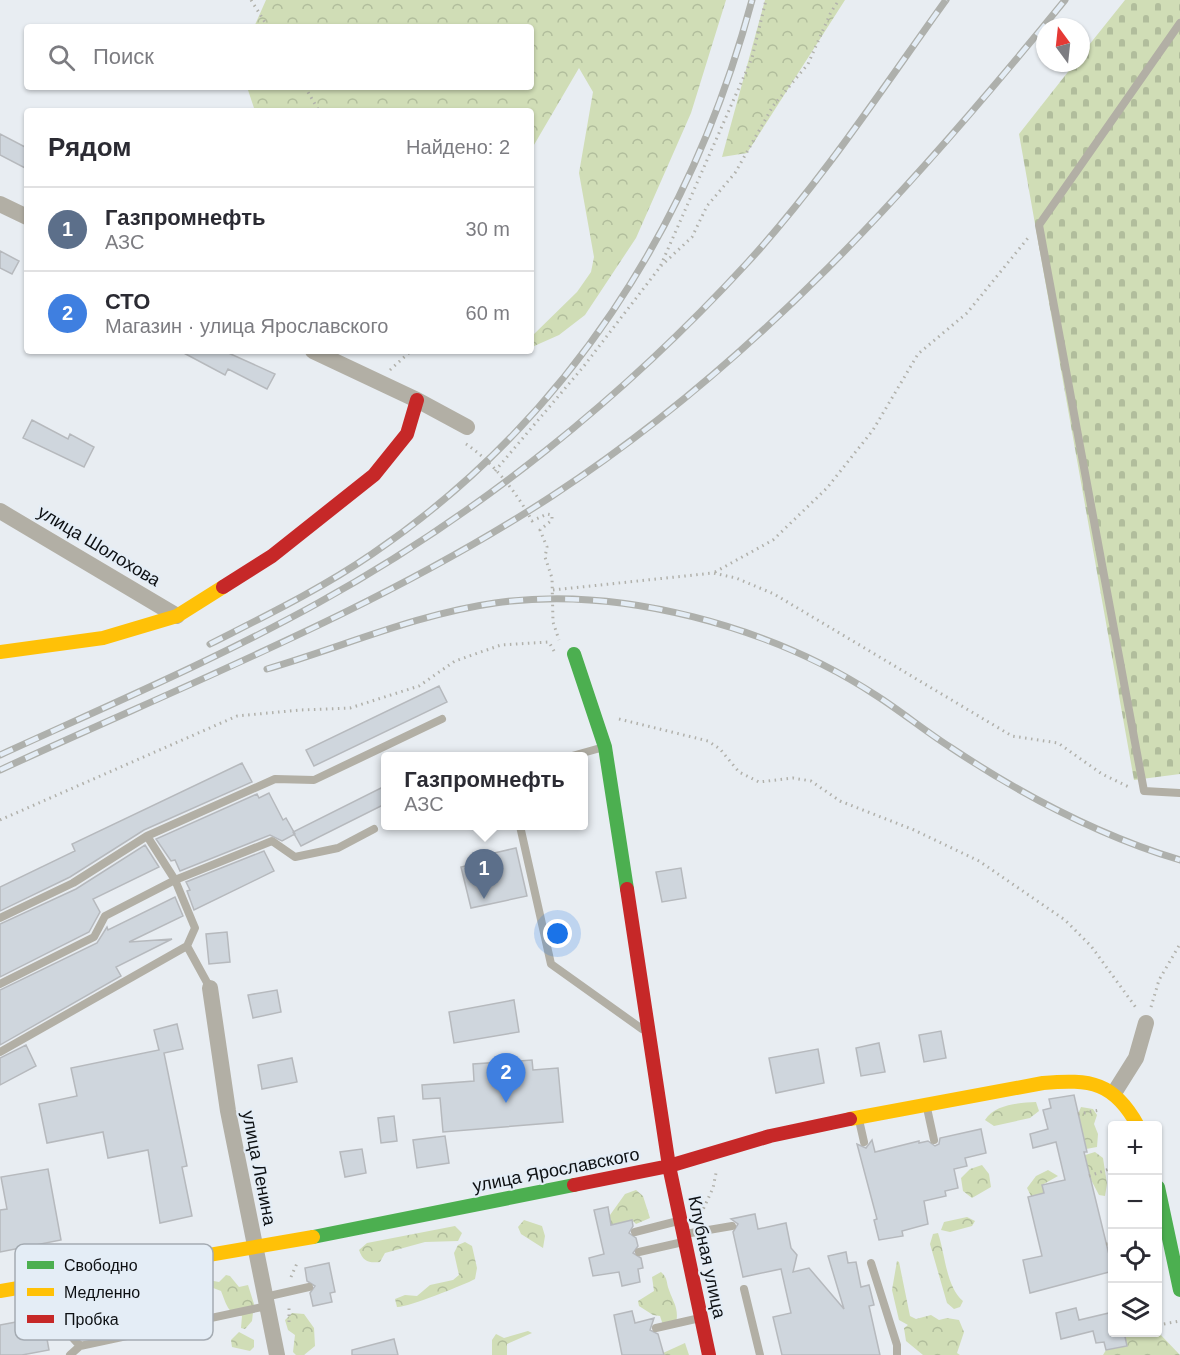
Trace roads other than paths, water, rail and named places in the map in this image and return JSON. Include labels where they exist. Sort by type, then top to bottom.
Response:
[{"type":"street","points":[[0,204],[24,216]]},
{"type":"street","points":[[319,354],[417,400],[462,433]]},
{"type":"street","points":[[0,652],[104,638],[177,616],[272,556],[374,475],[407,434],[417,400]]},
{"type":"street","name":"улица Шолохова","points":[[0,511],[177,616]]},
{"type":"street","name":"Клубная улица","points":[[574,654],[605,747],[669,1166],[710,1355]]},
{"type":"street","name":"улица Ленина","points":[[210,988],[228,1111],[277,1355]]},
{"type":"street","points":[[1136,1121],[1114,1093],[1136,1058],[1146,1023]]},
{"type":"street","name":"улица Ярославского","points":[[213,1257],[669,1166],[719,1150],[858,1117],[1043,1083],[1079,1079],[1092,1081],[1114,1093]]},
{"type":"street","points":[[1162,1206],[1180,1290]]},
{"type":"street","name":"улица Ярославского","points":[[0,1291],[15,1289]]},
{"type":"lane","points":[[1180,23],[1039,225],[1144,791],[1180,793]]},
{"type":"lane","points":[[0,918],[73,883],[147,836],[275,779],[314,780],[442,719]]},
{"type":"lane","points":[[587,752],[605,747]]},
{"type":"lane","points":[[0,984],[94,937],[105,916],[176,880],[272,841],[295,857],[338,848],[374,829]]},
{"type":"lane","points":[[521,830],[551,964],[650,1034]]},
{"type":"lane","points":[[0,1052],[187,946],[195,928],[176,880],[147,836]]},
{"type":"lane","points":[[187,946],[210,988]]},
{"type":"lane","points":[[926,1105],[934,1140]]},
{"type":"lane","points":[[858,1117],[864,1142]]},
{"type":"lane","points":[[635,1232],[680,1220]]},
{"type":"lane","points":[[639,1252],[732,1226]]},
{"type":"lane","points":[[871,1263],[897,1345],[897,1355]]},
{"type":"lane","points":[[213,1314],[266,1301],[309,1287]]},
{"type":"lane","points":[[744,1289],[760,1355]]},
{"type":"lane","points":[[656,1328],[701,1318]]},
{"type":"lane","points":[[75,1340],[80,1346]]},
{"type":"lane","points":[[70,1355],[80,1346],[105,1340]]},
{"type":"railway","points":[[210,644],[353,567],[442,502],[505,443],[562,380],[612,312],[657,239],[695,163],[726,83],[752,0]]},
{"type":"railway","points":[[0,755],[200,663],[318,603],[377,569],[435,531],[492,492],[547,450],[651,359],[701,312],[748,262],[826,167],[946,0]]},
{"type":"railway","points":[[0,770],[350,610],[486,537],[552,496],[626,444],[696,389],[828,268],[950,137],[1065,0]]},
{"type":"railway","points":[[267,669],[408,623],[495,603],[543,599],[593,600],[643,606],[694,617],[743,632],[791,650],[836,671],[877,696],[950,747],[1033,797],[1119,839],[1180,860]]},
{"type":"place","name":"Газпромнефть","points":[[484,899]]},
{"type":"place","name":"СТО","points":[[506,1103]]}]
